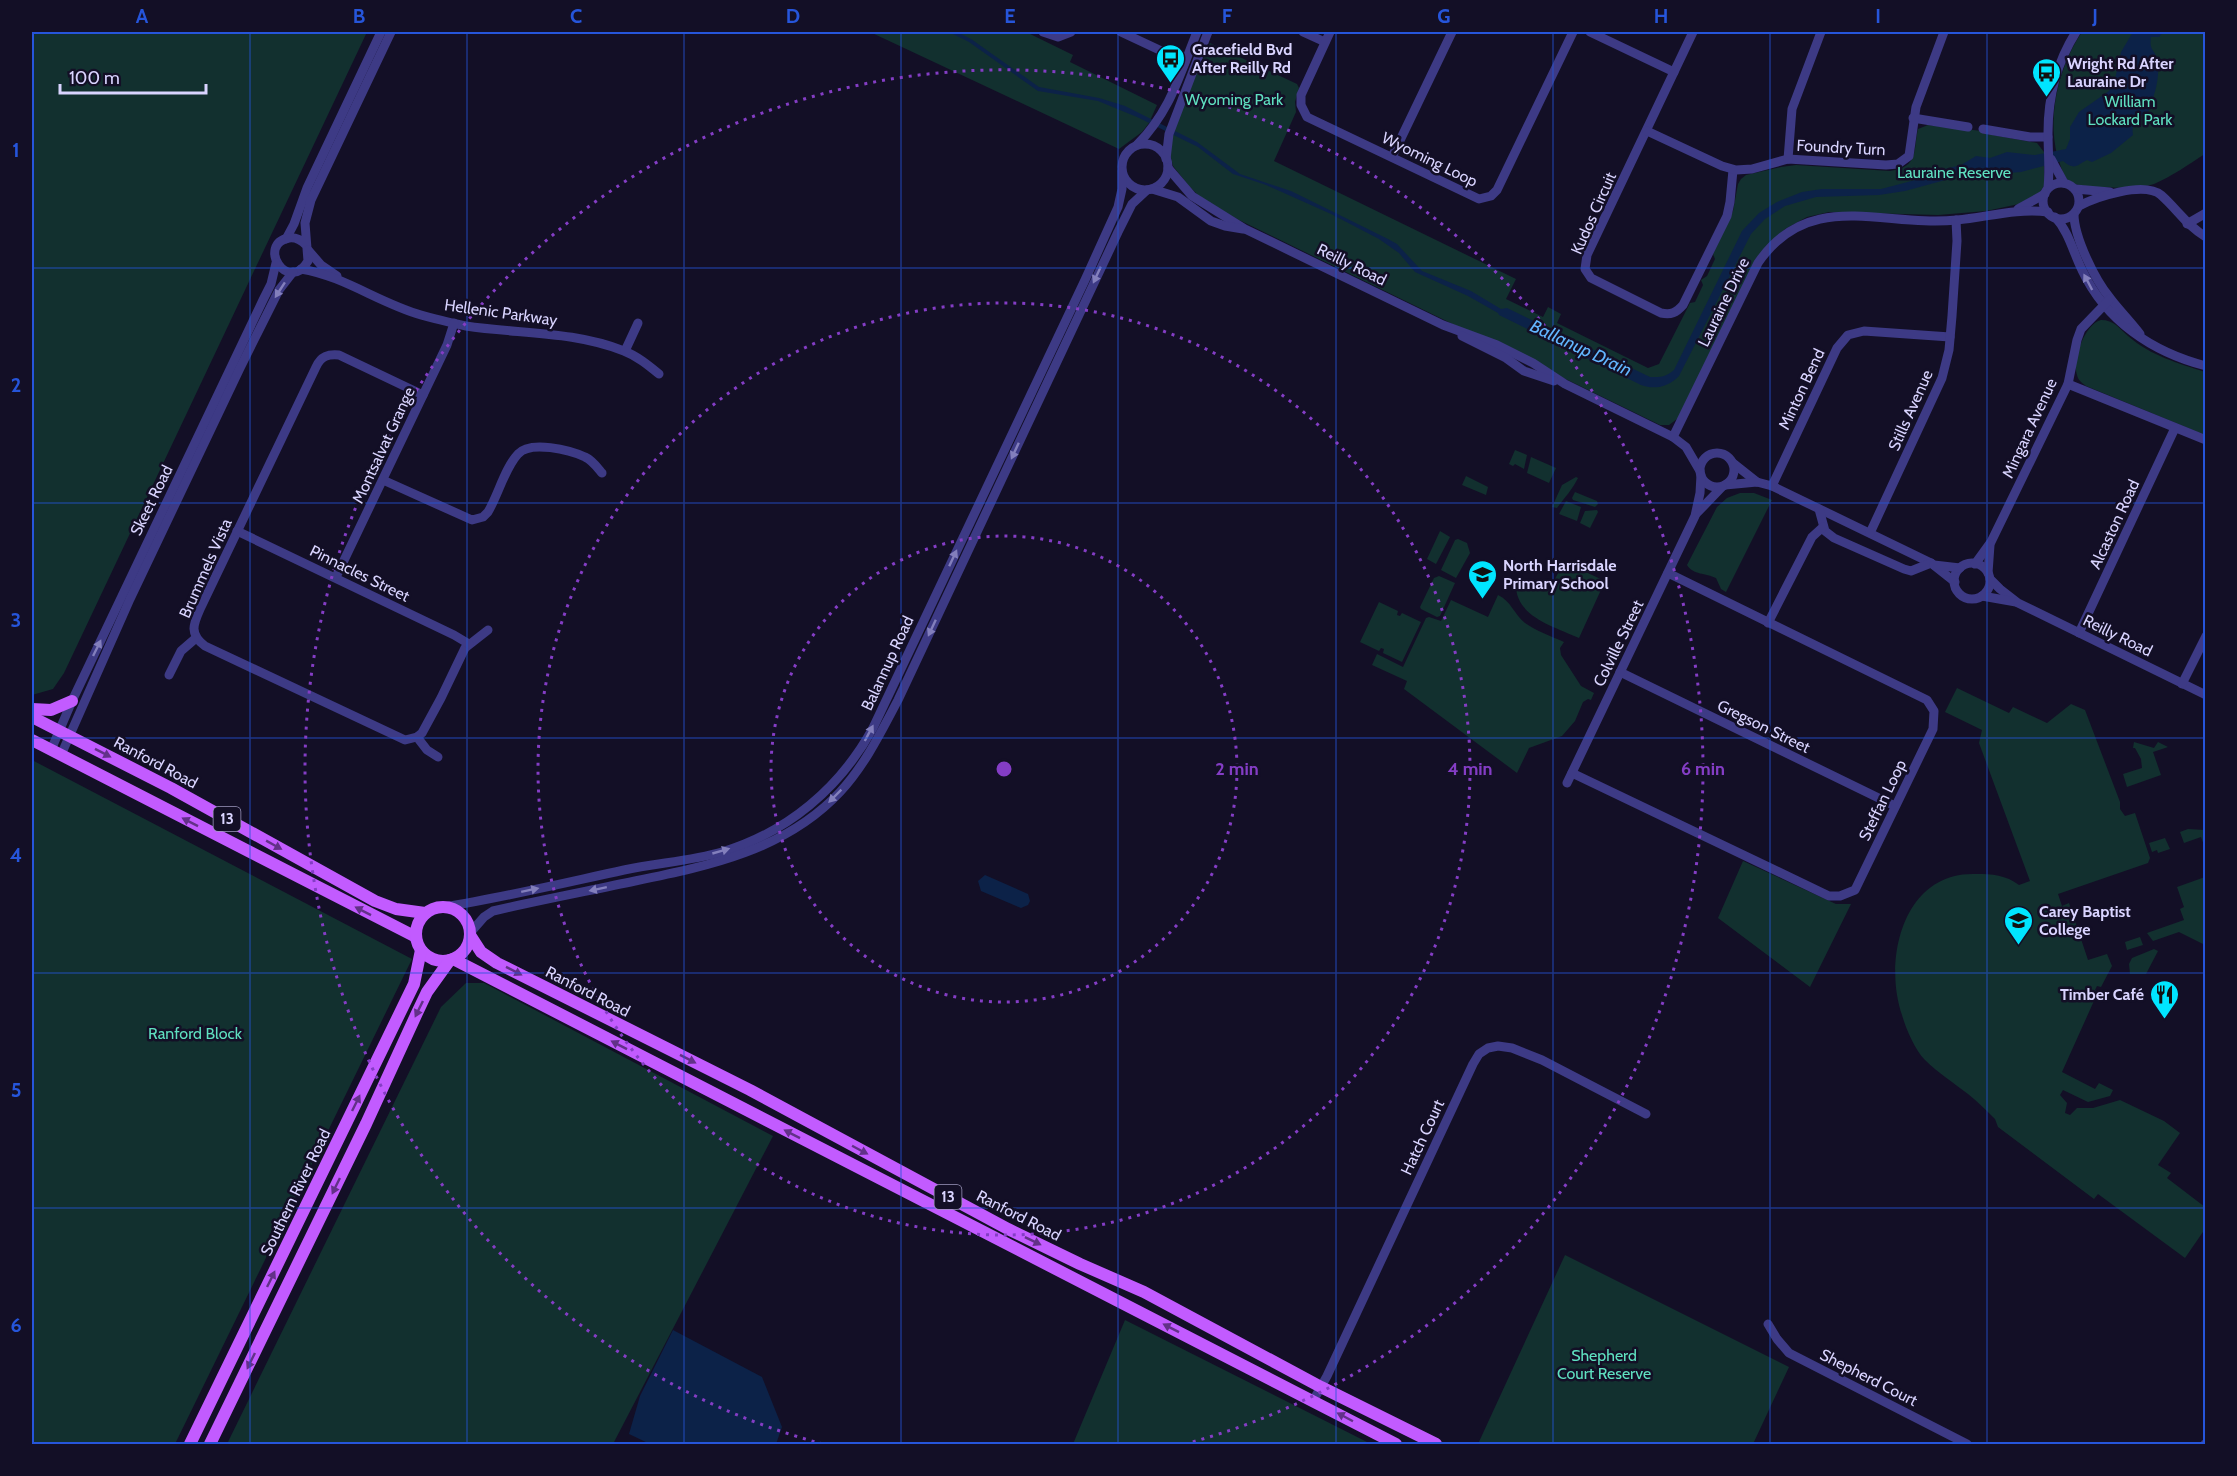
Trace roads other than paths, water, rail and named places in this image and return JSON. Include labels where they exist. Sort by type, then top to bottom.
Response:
[{"type":"main road","points":[[32,709],[51,710],[72,701]]},
{"type":"main road","name":"Ranford Road","points":[[32,717],[171,788],[375,901],[396,909],[425,913]]},
{"type":"main road","name":"13","points":[[32,740],[416,937]]},
{"type":"main road","name":"13","points":[[425,913],[438,907],[445,907],[462,914],[468,924],[470,934]]},
{"type":"main road","points":[[421,950],[416,937],[417,924],[425,913]]},
{"type":"main road","points":[[452,960],[465,949],[470,934]]},
{"type":"main road","name":"Ranford Road","points":[[470,934],[481,951],[497,963],[750,1090],[1008,1229],[1144,1292],[1321,1388],[1436,1444]]},
{"type":"main road","name":"13","points":[[421,950],[432,959],[452,960]]},
{"type":"main road","name":"Southern River Road","points":[[190,1444],[414,984],[421,950]]},
{"type":"main road","name":"Ranford Road","points":[[452,960],[1396,1444]]},
{"type":"main road","name":"Southern River Road","points":[[210,1444],[366,1124],[427,992],[452,960]]},
{"type":"street","points":[[381,32],[307,188],[294,224],[286,239],[281,242],[275,252],[276,263],[285,270],[297,271],[308,261],[305,224],[311,200],[391,32]]},
{"type":"street","points":[[1043,32],[1056,37],[1071,32]]},
{"type":"street","points":[[1121,32],[1185,62]]},
{"type":"street","points":[[1197,32],[1161,117],[1137,145],[1128,150],[1124,156],[1122,171],[1127,183],[1133,187],[1149,190],[1164,180],[1169,134],[1208,32]]},
{"type":"street","points":[[1303,32],[1325,42]]},
{"type":"street","name":"Wyoming Loop","points":[[1330,32],[1301,92],[1300,102],[1303,111],[1312,120],[1479,199],[1491,196],[1497,190],[1573,32]]},
{"type":"street","points":[[1392,157],[1452,32]]},
{"type":"street","points":[[1590,32],[1674,72]]},
{"type":"street","name":"Kudos Circuit","points":[[1694,32],[1587,255],[1585,269],[1591,278],[1661,314],[1674,313],[1683,305],[1726,216],[1730,202],[1733,170]]},
{"type":"street","points":[[1788,159],[1792,109],[1821,32]]},
{"type":"street","name":"Foundry Turn","points":[[1733,170],[1752,169],[1788,159],[1886,165],[1898,164],[1907,159],[1910,152],[1913,118],[1944,32]]},
{"type":"street","points":[[2076,32],[2056,73],[2049,112],[2052,163],[2044,204],[2067,236],[2090,287],[2106,302],[2123,326],[2173,356],[2205,366]]},
{"type":"street","points":[[1913,118],[1968,127]]},
{"type":"street","points":[[1983,129],[2049,141]]},
{"type":"street","points":[[1647,131],[1733,170]]},
{"type":"street","points":[[1137,145],[1155,146],[1167,163]]},
{"type":"street","name":"Reilly Road","points":[[1167,163],[1192,196],[1245,230],[1446,326],[1506,358],[1521,370],[1565,384],[1674,437],[1686,447],[1701,473]]},
{"type":"street","points":[[2052,163],[2064,183],[2075,189],[2118,193]]},
{"type":"street","name":"Balannup Road","points":[[445,907],[721,852],[762,836],[801,813],[828,789],[844,771],[868,736],[897,676],[1118,207],[1122,189],[1122,171]]},
{"type":"street","points":[[2047,191],[2055,184],[2064,183]]},
{"type":"street","points":[[2075,189],[2079,197],[2074,225],[2106,302]]},
{"type":"street","points":[[2051,215],[2067,218],[2091,200],[2143,189],[2160,195],[2187,224],[2205,237]]},
{"type":"street","name":"Reilly Road","points":[[1149,190],[1178,197],[1211,221],[1245,230]]},
{"type":"street","name":"Balannup Road","points":[[470,934],[480,920],[493,911],[713,864],[748,853],[776,840],[824,808],[841,792],[869,754],[907,681],[1132,204],[1149,190]]},
{"type":"street","name":"Lauraine Drive","points":[[2013,211],[2047,191]]},
{"type":"street","name":"Lauraine Drive","points":[[1674,437],[1758,263],[1782,236],[1809,221],[1838,216],[1956,220],[2013,211],[2051,215]]},
{"type":"street","points":[[2187,224],[2205,213]]},
{"type":"street","name":"Stills Avenue","points":[[1870,533],[1938,389],[1947,360],[1957,241],[1956,220]]},
{"type":"street","points":[[286,239],[297,239],[307,247]]},
{"type":"street","name":"Hellenic Parkway","points":[[307,247],[321,265],[339,279],[402,308],[454,323],[590,340],[625,351],[658,374]]},
{"type":"street","name":"Skeet Road","points":[[64,733],[72,701],[271,285],[276,263]]},
{"type":"street","name":"Hellenic Parkway","points":[[297,271],[339,279]]},
{"type":"street","name":"Skeet Road","points":[[56,752],[279,290],[297,271]]},
{"type":"street","name":"Mingara Avenue","points":[[1975,564],[1991,542],[2068,384],[2079,334],[2106,302]]},
{"type":"street","name":"Montsalvat Grange","points":[[336,578],[447,345],[454,323]]},
{"type":"street","points":[[625,351],[638,323]]},
{"type":"street","name":"Minton Bend","points":[[1772,486],[1837,348],[1848,335],[1864,331],[1950,337]]},
{"type":"street","name":"Brummels Vista","points":[[417,737],[405,740],[398,738],[205,646],[196,638],[194,623],[322,358],[328,355],[339,355],[423,395]]},
{"type":"street","points":[[2068,384],[2205,440]]},
{"type":"street","name":"Alcaston Road","points":[[2079,633],[2175,428]]},
{"type":"street","points":[[383,480],[472,520],[483,517],[488,512],[514,459],[523,449],[535,447],[564,450],[587,458],[602,473]]},
{"type":"street","name":"Reilly Road","points":[[1686,447],[1714,454]]},
{"type":"street","points":[[1757,482],[1726,455],[1714,454],[1705,459],[1701,473],[1707,484],[1712,487],[1757,482],[1772,486],[1933,564],[1954,582],[1962,596],[1972,599],[1982,596],[1989,589],[1989,576],[1985,568],[1975,564],[1960,568],[1954,582]]},
{"type":"street","points":[[1724,486],[1734,475],[1732,462]]},
{"type":"street","name":"Colville Street","points":[[1567,783],[1695,516],[1701,473]]},
{"type":"street","name":"Colville Street","points":[[1695,516],[1724,486]]},
{"type":"street","points":[[1820,509],[1823,527],[1834,537],[1904,569],[1911,571],[1933,564],[1960,568]]},
{"type":"street","points":[[1768,623],[1812,537],[1823,527]]},
{"type":"street","name":"Pinnacles Street","points":[[237,531],[469,644]]},
{"type":"street","name":"Mingara Avenue","points":[[1989,576],[1991,542]]},
{"type":"street","name":"Steffan Loop","points":[[1572,773],[1829,896],[1840,896],[1855,890],[1933,729],[1935,718],[1932,706],[1927,700],[1668,573]]},
{"type":"street","name":"Reilly Road","points":[[1989,576],[2000,589],[2018,603],[2205,695]]},
{"type":"street","name":"Reilly Road","points":[[1982,596],[2018,603]]},
{"type":"street","points":[[438,757],[427,750],[417,737],[425,728],[469,644],[488,630]]},
{"type":"street","points":[[2182,684],[2205,636]]},
{"type":"street","points":[[169,675],[181,651],[196,638]]},
{"type":"street","name":"Gregson Street","points":[[1620,672],[1895,806]]},
{"type":"street","points":[[897,676],[907,681]]},
{"type":"street","name":"Hatch Court","points":[[1313,1401],[1479,1054],[1488,1048],[1497,1046],[1524,1052],[1646,1114]]},
{"type":"street","name":"Shepherd Court","points":[[1768,1324],[1777,1340],[1789,1353],[1967,1444]]},
{"type":"water","name":"Ballanup Drain","points":[[949,32],[957,32],[971,39],[1039,87],[1099,98],[1125,106],[1197,142],[1240,174],[1291,191],[1397,244],[1422,271],[1471,291],[1501,309],[1507,308],[1650,377],[1663,376],[1674,370],[1742,231],[1759,213],[1777,202],[1802,192],[1822,189],[1881,189],[1961,165],[1976,156],[1990,158],[2007,152],[2035,155],[2066,149],[2070,139],[2070,127],[2079,112],[2109,91],[2114,84],[2121,52],[2133,32],[2163,32],[2159,37],[2151,37],[2151,47],[2156,55],[2158,73],[2148,113],[2135,121],[2133,135],[2111,153],[2092,162],[2087,160],[2073,166],[2063,161],[2021,172],[1998,174],[1965,172],[1949,179],[1905,191],[1879,195],[1816,197],[1785,206],[1765,219],[1751,234],[1679,376],[1666,385],[1651,387],[1641,385],[1499,315],[1468,296],[1415,272],[1399,253],[1379,239],[1331,214],[1266,185],[1233,174],[1198,147],[1137,117],[1098,101],[1038,91],[969,42]]},
{"type":"water","points":[[985,875],[1028,894],[1030,901],[1028,905],[1021,908],[981,891],[978,881]]},
{"type":"water","points":[[673,1330],[762,1377],[782,1427],[776,1444],[650,1444],[629,1434],[640,1396]]},
{"type":"place","name":"Gracefield Bvd After Reilly Rd","points":[[1171,84]]},
{"type":"place","name":"Wright Rd After Lauraine Dr","points":[[2046,98]]},
{"type":"place","name":"North Harrisdale Primary School","points":[[1482,600]]},
{"type":"place","name":"Carey Baptist College","points":[[2018,946]]},
{"type":"place","name":"Timber Café","points":[[2165,1020]]},
{"type":"park label","name":"Wyoming Park","points":[[1234,99]]},
{"type":"park label","name":"William Lockard Park","points":[[2130,110]]},
{"type":"park label","name":"Lauraine Reserve","points":[[1954,172]]},
{"type":"park label","name":"Ranford Block","points":[[195,1033]]},
{"type":"park label","name":"Shepherd Court Reserve","points":[[1604,1364]]}]
